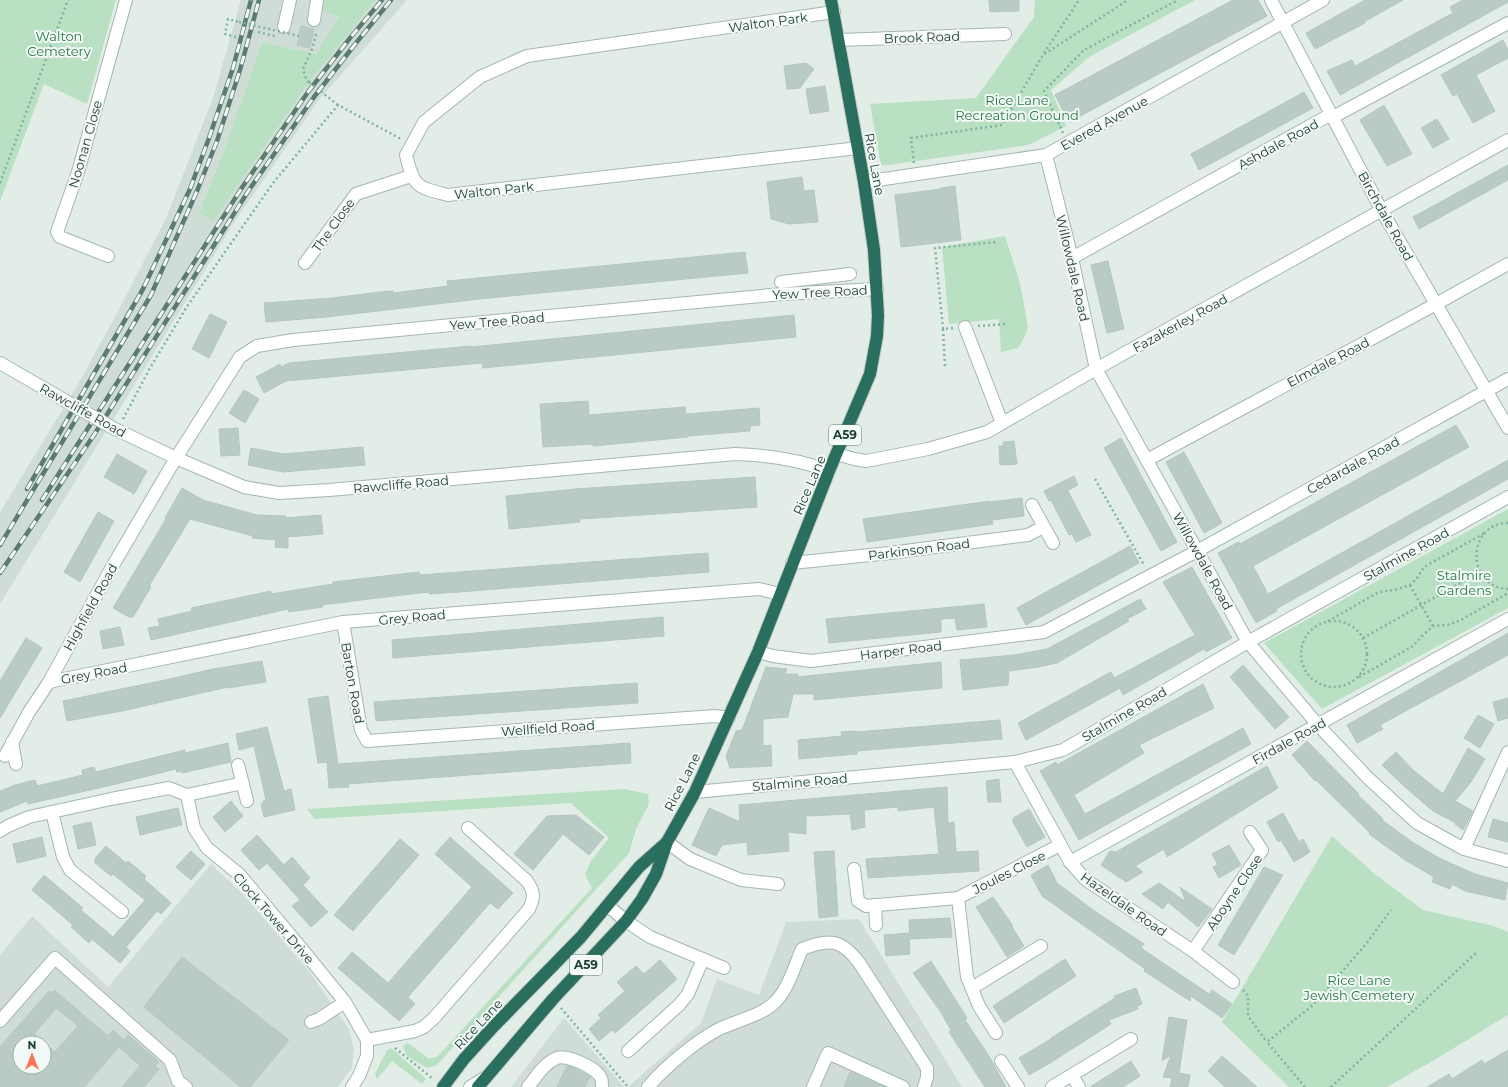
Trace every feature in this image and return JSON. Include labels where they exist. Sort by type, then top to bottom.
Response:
[{"type":"highway","name":"Rice Lane","points":[[478,1087],[484,1082],[553,999],[626,921],[642,900],[656,874],[667,842],[695,792],[758,652],[829,470],[870,374],[877,336],[878,315],[873,243],[864,182],[831,0]]},
{"type":"highway","name":"Rice Lane","points":[[443,1087],[464,1059],[484,1037],[581,937],[639,867],[667,842]]},
{"type":"street","name":"Noonan Close","points":[[108,256],[60,237],[57,232],[78,172],[126,0]]},
{"type":"street","points":[[284,27],[290,0]]},
{"type":"street","points":[[316,25],[317,0]]},
{"type":"street","name":"Birchdale Road","points":[[1271,0],[1382,210],[1508,428]]},
{"type":"street","name":"Evered Avenue","points":[[864,182],[1046,155],[1323,0]]},
{"type":"street","name":"Walton Park","points":[[834,12],[527,56],[480,78],[424,122],[406,155],[411,176],[422,188],[448,195],[858,148]]},
{"type":"street","name":"Ashdale Road","points":[[1072,258],[1326,117],[1333,117],[1508,23]]},
{"type":"street","name":"Brook Road","points":[[839,40],[1005,34]]},
{"type":"street","name":"Fazakerley Road","points":[[837,454],[866,461],[928,449],[987,432],[1096,369],[1508,140]]},
{"type":"street","name":"Willowdale Road","points":[[1046,155],[1072,258],[1096,369],[1248,642],[1318,725],[1368,778],[1418,823],[1464,849],[1508,861]]},
{"type":"street","name":"The Close","points":[[305,263],[356,194],[411,176]]},
{"type":"street","name":"Elmdale Road","points":[[1147,460],[1508,264]]},
{"type":"street","points":[[781,282],[850,274]]},
{"type":"street","name":"Yew Tree Road","points":[[176,458],[240,357],[257,346],[293,340],[774,295],[877,289]]},
{"type":"street","points":[[965,328],[1002,423]]},
{"type":"street","name":"Rawcliffe Road","points":[[0,363],[115,429],[176,458],[244,487],[279,493],[329,490],[736,454],[762,455],[817,466],[829,470]]},
{"type":"street","name":"Cedardale Road","points":[[1044,632],[1197,551],[1508,379]]},
{"type":"street","name":"Highfield Road","points":[[5,756],[29,712],[49,682],[112,567],[176,458]]},
{"type":"street","name":"Stalmine Road","points":[[695,792],[1016,762],[1063,750],[1248,642],[1508,497]]},
{"type":"street","points":[[1032,506],[1053,542]]},
{"type":"street","name":"Parkinson Road","points":[[792,564],[1028,535],[1043,527]]},
{"type":"street","name":"Grey Road","points":[[49,682],[343,622],[759,589],[780,594]]},
{"type":"street","name":"Firdale Road","points":[[1070,862],[1508,619]]},
{"type":"street","name":"Barton Road","points":[[343,622],[361,730],[367,742]]},
{"type":"street","name":"Harper Road","points":[[758,652],[773,656],[811,661],[1044,632]]},
{"type":"street","name":"Wellfield Road","points":[[367,742],[707,717],[729,718]]},
{"type":"street","points":[[12,742],[16,764]]},
{"type":"street","points":[[1464,849],[1508,752]]},
{"type":"street","name":"Hazeldale Road","points":[[1016,762],[1070,862],[1086,880],[1193,951],[1234,982]]},
{"type":"street","points":[[238,765],[247,801]]},
{"type":"street","points":[[0,831],[29,817],[111,799],[169,788],[187,795],[243,783]]},
{"type":"street","name":"Clock Tower Drive","points":[[187,795],[194,828],[207,848],[240,875],[344,1002],[368,1040]]},
{"type":"street","points":[[52,812],[63,857],[70,870],[122,912]]},
{"type":"street","points":[[357,1085],[368,1056],[368,1040],[415,1031],[424,1027],[434,1018],[529,908],[533,900],[533,890],[527,881],[468,828]]},
{"type":"street","name":"Aboyne Close","points":[[1193,951],[1262,850],[1250,832]]},
{"type":"street","points":[[667,842],[690,859],[741,880],[778,884]]},
{"type":"street","name":"Joules Close","points":[[854,869],[858,901],[866,906],[958,898],[1060,845]]},
{"type":"street","name":"Joules Close","points":[[958,898],[967,977],[979,1006],[996,1033]]},
{"type":"street","points":[[875,905],[876,925]]},
{"type":"street","points":[[608,906],[626,921],[650,937],[724,968]]},
{"type":"street","points":[[650,1087],[692,1047],[719,1030],[752,1016],[775,1003],[782,994],[802,949],[812,945],[834,943],[843,945],[856,958],[923,1062],[926,1068],[927,1077],[924,1087]]},
{"type":"street","points":[[972,988],[1041,946]]},
{"type":"street","points":[[0,1021],[55,958],[170,1060],[178,1081],[186,1087]]},
{"type":"street","points":[[628,1051],[679,1005],[688,994],[703,959]]},
{"type":"street","points":[[311,1022],[319,1019],[344,1002]]},
{"type":"street","points":[[1052,1087],[1131,1039]]},
{"type":"street","points":[[813,1087],[828,1054],[903,1087]]},
{"type":"street","points":[[530,1087],[546,1065],[558,1058],[570,1058],[594,1069],[601,1077],[602,1087]]},
{"type":"street","points":[[1001,1061],[1018,1087]]},
{"type":"street","points":[[1072,1075],[1079,1087]]},
{"type":"street","points":[[470,1087],[484,1082]]},
{"type":"path","points":[[0,183],[68,0]]},
{"type":"path","points":[[916,175],[911,138],[1002,125],[1043,55],[1079,0]]},
{"type":"path","points":[[1043,55],[1128,0]]},
{"type":"path","points":[[1068,144],[1044,92],[1084,50],[1178,0]]},
{"type":"path","points":[[236,37],[225,34],[228,20],[299,36]]},
{"type":"path","points":[[316,25],[314,39],[303,69],[306,79],[338,105],[412,145]]},
{"type":"path","points":[[258,32],[265,33]]},
{"type":"path","points":[[115,429],[186,308],[273,183],[338,105]]},
{"type":"path","points":[[945,367],[936,248],[997,242]]},
{"type":"path","points":[[943,329],[1006,324]]},
{"type":"path","points":[[1096,479],[1150,576]]},
{"type":"path","points":[[1508,523],[1494,526],[1485,533],[1424,567],[1417,578],[1410,585],[1395,590],[1379,592],[1317,625],[1308,632],[1302,643],[1300,654],[1302,666],[1308,676],[1317,684],[1328,688],[1340,688],[1351,684],[1359,677],[1414,646],[1433,626],[1461,620],[1508,593]]},
{"type":"path","points":[[1485,533],[1478,543],[1476,554],[1477,566],[1480,572],[1491,584],[1502,589],[1508,589]]},
{"type":"path","points":[[1363,638],[1480,572]]},
{"type":"path","points":[[1410,585],[1433,626]]},
{"type":"path","points":[[1327,621],[1338,621],[1348,624],[1357,630],[1363,638],[1367,648],[1368,658],[1365,668],[1359,677]]},
{"type":"path","points":[[1266,1042],[1314,1005],[1366,944],[1391,910]]},
{"type":"path","points":[[1331,1087],[1478,951]]},
{"type":"path","points":[[1234,982],[1248,996],[1248,1016],[1266,1042],[1304,1087]]},
{"type":"path","points":[[553,999],[628,1087]]},
{"type":"path","points":[[394,1047],[443,1087]]},
{"type":"shaded area","points":[[241,0],[322,0],[340,17],[316,54],[262,42],[225,148],[199,213],[376,0],[407,0],[318,101],[235,221],[0,604],[0,512],[77,386],[122,304],[167,216],[213,98]]},
{"type":"shaded area","points":[[211,864],[243,894],[309,971],[349,1029],[354,1050],[352,1068],[338,1087],[0,1087],[0,955],[32,916],[108,987]]},
{"type":"shaded area","points":[[859,919],[962,1087],[628,1087],[701,1023],[717,979],[759,995],[786,922]]},
{"type":"shaded area","points":[[564,1018],[624,1087],[511,1087]]},
{"type":"green space","name":"Walton Cemetery","points":[[0,0],[116,0],[87,104],[44,84],[0,201]]},
{"type":"green space","points":[[322,0],[376,0],[306,86],[213,221],[199,213],[225,148],[262,42],[316,54],[339,17],[321,9]]},
{"type":"green space","name":"Rice Lane Recreation Ground","points":[[1035,0],[1195,0],[1089,57],[1051,90],[1066,126],[1028,145],[881,166],[870,104],[976,98],[1034,17]]},
{"type":"green space","points":[[1005,236],[1020,283],[1028,327],[1018,348],[1001,352],[999,319],[949,324],[942,247]]},
{"type":"green space","name":"Stalmire Gardens","points":[[1508,509],[1508,608],[1322,709],[1264,643]]},
{"type":"green space","points":[[625,789],[648,794],[649,804],[636,829],[629,853],[437,1065],[427,1068],[407,1056],[403,1046],[408,1043],[429,1059],[438,1056],[592,888],[585,874],[591,861],[609,838],[571,803],[315,819],[307,809]]},
{"type":"green space","name":"Rice Lane Jewish Cemetery","points":[[1332,836],[1376,875],[1423,910],[1494,926],[1508,932],[1508,1015],[1387,1087],[1289,1087],[1222,1022]]},
{"type":"green space","points":[[391,1048],[426,1079],[422,1084],[392,1061],[377,1079],[375,1074],[387,1050]]},
{"type":"building","points":[[989,0],[1019,0],[1019,11],[990,12]]},
{"type":"building","points":[[1233,0],[1258,0],[1267,16],[1069,122],[1055,95]]},
{"type":"building","points":[[1365,0],[1403,0],[1364,22],[1365,23],[1315,49],[1306,33]]},
{"type":"building","points":[[1463,0],[1508,0],[1508,2],[1340,95],[1327,71],[1352,60],[1355,66],[1453,13],[1450,7]]},
{"type":"building","points":[[301,26],[314,29],[310,48],[297,45]]},
{"type":"building","points":[[1503,40],[1508,50],[1508,58],[1476,75],[1495,111],[1473,123],[1457,94],[1453,96],[1441,75]]},
{"type":"building","points":[[806,63],[814,69],[800,88],[787,89],[784,66]]},
{"type":"building","points":[[825,86],[829,111],[810,114],[806,89]]},
{"type":"building","points":[[1304,92],[1313,108],[1199,170],[1191,154]]},
{"type":"building","points":[[1384,105],[1412,154],[1387,166],[1360,120]]},
{"type":"building","points":[[1437,119],[1449,139],[1433,148],[1421,128]]},
{"type":"building","points":[[1508,165],[1508,180],[1419,229],[1413,217]]},
{"type":"building","points":[[802,177],[804,191],[814,190],[818,222],[789,224],[771,219],[767,182]]},
{"type":"building","points":[[955,186],[961,240],[901,247],[895,195]]},
{"type":"building","points":[[745,252],[748,273],[479,299],[327,317],[266,322],[264,303],[332,298],[380,292],[393,291],[393,293],[448,286],[447,281]]},
{"type":"building","points":[[1108,261],[1124,329],[1107,333],[1091,265]]},
{"type":"building","points":[[210,314],[227,322],[209,358],[192,349]]},
{"type":"building","points":[[794,315],[796,337],[483,368],[482,363],[286,381],[264,393],[256,377],[280,364],[281,367],[289,363],[471,347]]},
{"type":"building","points":[[244,390],[259,399],[245,423],[229,413]]},
{"type":"building","points":[[588,401],[589,415],[685,407],[686,414],[759,408],[760,425],[750,426],[750,431],[593,446],[593,444],[543,447],[540,404]]},
{"type":"building","points":[[1456,425],[1469,447],[1253,566],[1268,594],[1508,460],[1508,479],[1276,609],[1277,611],[1256,623],[1218,553],[1239,542],[1240,544]]},
{"type":"building","points":[[238,428],[240,455],[221,456],[219,429]]},
{"type":"building","points":[[1121,438],[1177,542],[1161,551],[1104,448]]},
{"type":"building","points":[[1014,441],[1017,464],[1000,465],[999,446],[1003,446],[1003,442]]},
{"type":"building","points":[[363,447],[365,465],[283,472],[248,465],[251,448],[283,454]]},
{"type":"building","points":[[1184,452],[1222,523],[1204,533],[1166,462]]},
{"type":"building","points":[[117,454],[147,471],[134,494],[104,477]]},
{"type":"building","points":[[1074,476],[1078,485],[1065,492],[1068,491],[1091,535],[1076,542],[1072,534],[1069,535],[1051,500],[1049,501],[1044,491]]},
{"type":"building","points":[[755,477],[757,507],[580,519],[580,522],[509,529],[506,496],[575,489]]},
{"type":"building","points":[[182,488],[203,500],[257,515],[286,516],[286,518],[321,515],[323,534],[288,537],[288,548],[275,547],[276,540],[252,538],[253,536],[190,519],[149,586],[151,587],[133,617],[129,617],[113,608],[166,519],[165,518]]},
{"type":"building","points":[[1022,498],[1024,516],[992,520],[993,524],[867,542],[863,519],[990,501]]},
{"type":"building","points":[[98,512],[114,521],[80,582],[64,572]]},
{"type":"building","points":[[1130,546],[1139,563],[1026,625],[1017,608]]},
{"type":"building","points":[[708,553],[709,572],[459,592],[429,594],[429,592],[377,598],[322,605],[323,607],[289,612],[288,609],[151,640],[148,628],[160,626],[158,619],[192,611],[191,608],[271,591],[271,594],[333,584],[333,582],[419,572],[420,575]]},
{"type":"building","points":[[1192,567],[1232,638],[1206,652],[1204,649],[1123,695],[1120,688],[1026,740],[1018,723],[1111,672],[1114,678],[1195,635],[1163,582]]},
{"type":"building","points":[[1140,599],[1146,609],[1127,619],[1129,621],[1057,663],[1009,671],[1008,685],[999,686],[997,682],[998,686],[963,690],[960,660],[1014,655],[1047,649]]},
{"type":"building","points":[[984,604],[987,627],[957,630],[955,618],[941,619],[941,632],[829,643],[826,619]]},
{"type":"building","points":[[663,617],[664,636],[393,658],[392,640]]},
{"type":"building","points":[[120,627],[124,645],[103,649],[100,631]]},
{"type":"building","points":[[1508,633],[1508,655],[1380,725],[1383,729],[1357,743],[1347,725]]},
{"type":"building","points":[[26,638],[42,648],[0,718],[0,681]]},
{"type":"building","points":[[262,661],[266,682],[228,687],[122,711],[67,721],[63,701],[213,669]]},
{"type":"building","points":[[941,662],[942,688],[814,700],[814,694],[793,694],[788,717],[763,719],[763,746],[771,745],[772,766],[730,768],[726,756],[736,731],[742,730],[766,667],[787,669],[785,674],[798,674],[797,677]]},
{"type":"building","points":[[1243,665],[1289,717],[1275,729],[1230,677]]},
{"type":"building","points":[[637,683],[638,703],[376,721],[374,702]]},
{"type":"building","points":[[1203,684],[1214,708],[1139,745],[1144,753],[1074,795],[1085,814],[1243,728],[1251,744],[1079,840],[1040,771],[1056,762],[1057,765]]},
{"type":"building","points":[[328,696],[338,764],[630,743],[631,763],[348,784],[349,787],[329,788],[327,762],[318,763],[308,699]]},
{"type":"building","points":[[1508,698],[1508,718],[1498,721],[1493,702]]},
{"type":"building","points":[[1478,715],[1494,724],[1480,748],[1464,738]]},
{"type":"building","points":[[1000,720],[1002,739],[857,751],[857,754],[799,759],[798,740],[842,736],[841,732],[857,732]]},
{"type":"building","points":[[267,727],[284,791],[291,789],[295,810],[264,817],[261,804],[266,800],[254,746],[239,750],[236,734]]},
{"type":"building","points":[[1307,741],[1383,819],[1382,820],[1412,842],[1441,859],[1475,874],[1508,883],[1505,900],[1465,891],[1452,884],[1450,889],[1432,882],[1434,877],[1405,860],[1369,834],[1370,833],[1316,780],[1315,781],[1292,755]]},
{"type":"building","points":[[228,743],[231,762],[182,773],[181,771],[177,772],[176,769],[28,804],[27,801],[0,812],[0,791],[15,785],[35,780],[37,786],[83,775],[82,770],[94,767],[96,772],[185,750],[185,753]]},
{"type":"building","points":[[1468,748],[1485,759],[1471,782],[1455,801],[1473,811],[1463,830],[1455,824],[1456,823],[1433,811],[1382,765],[1396,752],[1413,770],[1443,794]]},
{"type":"building","points":[[1267,766],[1278,788],[1167,857],[1164,849],[1135,866],[1143,872],[1126,882],[1101,865],[1110,851],[1116,852]]},
{"type":"building","points":[[999,779],[1001,802],[988,802],[986,781]]},
{"type":"building","points":[[947,787],[948,823],[954,822],[956,852],[978,851],[979,871],[868,878],[866,859],[939,854],[934,807],[898,811],[898,807],[864,810],[865,827],[852,830],[850,814],[806,816],[806,834],[788,832],[789,851],[748,855],[747,842],[722,845],[716,856],[692,845],[709,808],[740,822],[739,805]]},
{"type":"building","points":[[231,801],[243,816],[225,832],[213,817]]},
{"type":"building","points":[[178,808],[182,825],[140,835],[136,817]]},
{"type":"building","points":[[1029,809],[1045,837],[1027,847],[1013,822],[1013,818]]},
{"type":"building","points":[[1283,813],[1299,842],[1303,839],[1310,852],[1294,862],[1281,840],[1278,842],[1267,822]]},
{"type":"building","points":[[576,815],[604,837],[589,855],[563,834],[533,870],[514,854],[547,816]]},
{"type":"building","points":[[1493,819],[1508,823],[1508,842],[1488,837]]},
{"type":"building","points":[[91,822],[96,845],[78,849],[73,826]]},
{"type":"building","points":[[257,835],[284,865],[292,857],[310,878],[303,885],[328,912],[311,927],[292,906],[300,900],[267,863],[259,870],[241,850]]},
{"type":"building","points":[[42,837],[46,856],[17,863],[13,844]]},
{"type":"building","points":[[450,837],[513,893],[498,909],[490,903],[408,997],[415,1004],[399,1021],[338,968],[352,952],[388,983],[472,887],[435,854]]},
{"type":"building","points":[[400,839],[419,855],[353,931],[334,915]]},
{"type":"building","points":[[1229,845],[1241,865],[1219,878],[1213,867],[1218,865],[1212,854]]},
{"type":"building","points":[[106,846],[126,863],[128,861],[146,876],[144,879],[171,903],[161,914],[157,911],[126,947],[130,951],[120,963],[92,939],[89,943],[71,927],[73,925],[32,890],[44,875],[83,908],[81,910],[113,937],[145,900],[113,874],[111,876],[95,863],[95,858]]},
{"type":"building","points":[[191,851],[205,864],[191,880],[176,867]]},
{"type":"building","points":[[834,851],[838,916],[819,918],[814,852]]},
{"type":"building","points":[[1048,865],[1057,883],[1096,912],[1144,944],[1141,948],[1209,994],[1212,990],[1232,1004],[1222,1018],[1191,996],[1190,1001],[1144,971],[1145,969],[1042,896],[1031,875]]},
{"type":"building","points":[[1264,867],[1283,875],[1234,955],[1218,945]]},
{"type":"building","points":[[1159,883],[1186,902],[1180,887],[1212,909],[1198,927],[1168,902],[1163,909],[1142,894]]},
{"type":"building","points":[[993,897],[1013,926],[1012,927],[1024,946],[1007,957],[976,907]]},
{"type":"building","points":[[950,918],[952,937],[910,939],[909,920]]},
{"type":"building","points":[[909,933],[910,954],[886,956],[884,935]]},
{"type":"building","points":[[182,957],[289,1040],[250,1087],[241,1087],[144,1007]]},
{"type":"building","points":[[1065,959],[1076,976],[1004,1023],[993,1006]]},
{"type":"building","points":[[660,960],[677,979],[615,1033],[612,1030],[599,1041],[589,1029],[601,1018],[598,1015],[625,991],[617,982],[636,966],[644,974]]},
{"type":"building","points":[[931,961],[967,1018],[965,1020],[989,1056],[1006,1087],[985,1087],[949,1032],[951,1030],[940,1011],[913,973]]},
{"type":"building","points":[[1136,988],[1142,1004],[1137,1006],[1138,1009],[1109,1020],[1111,1024],[1029,1075],[1019,1058],[1115,998],[1114,996]]},
{"type":"building","points":[[54,990],[108,1036],[113,1030],[124,1040],[128,1035],[159,1062],[155,1066],[159,1069],[144,1087],[122,1087],[140,1066],[119,1047],[84,1087],[0,1087],[0,1047],[49,991],[52,993]]},
{"type":"building","points":[[1169,1017],[1187,1020],[1179,1073],[1190,1075],[1188,1087],[1170,1087],[1172,1078],[1163,1077],[1171,1055],[1162,1061]]},
{"type":"building","points":[[1508,1050],[1508,1087],[1427,1087],[1449,1074],[1452,1079],[1482,1060],[1484,1064]]},
{"type":"building","points":[[1222,1056],[1257,1087],[1225,1087],[1208,1071]]},
{"type":"building","points":[[1131,1061],[1140,1076],[1123,1087],[1090,1087]]},
{"type":"building","points":[[567,1066],[590,1077],[585,1087],[557,1087]]},
{"type":"building","points":[[850,1072],[873,1082],[885,1087],[844,1087]]},
{"type":"railway","points":[[27,489],[143,289],[190,189],[233,68],[251,0]]},
{"type":"railway","points":[[0,545],[151,295],[197,191],[217,141],[240,70],[259,0]]},
{"type":"railway","points":[[42,500],[243,186],[308,92],[382,0]]},
{"type":"railway","points":[[0,573],[94,435],[249,190],[314,97],[391,0]]}]
